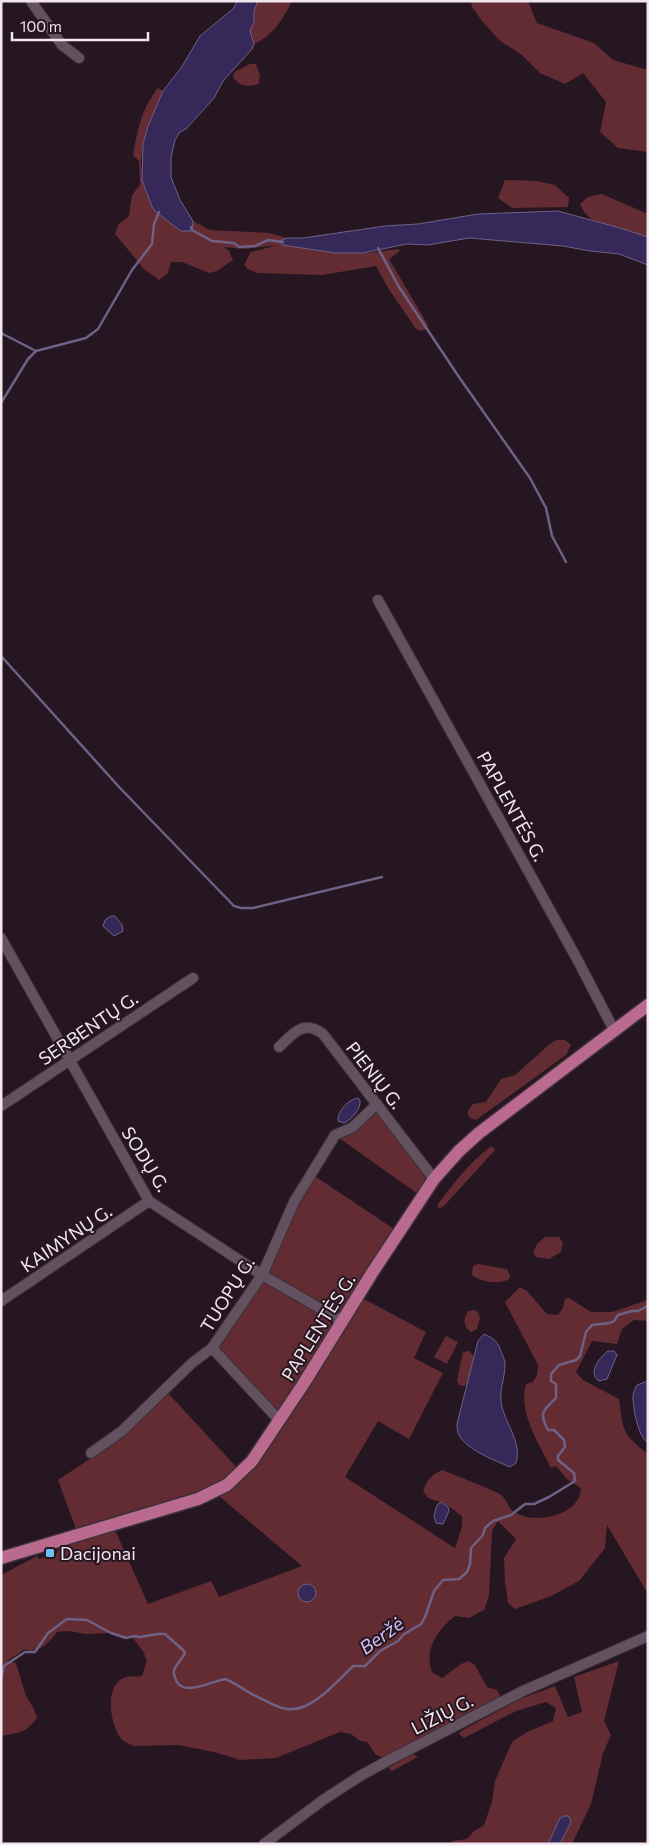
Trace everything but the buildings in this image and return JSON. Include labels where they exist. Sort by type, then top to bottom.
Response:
[{"type":"main road","name":"PAPLENTĖS G.","points":[[1,1558],[188,1502],[208,1495],[227,1485],[252,1461],[434,1179],[459,1151],[479,1134],[648,1005]]},
{"type":"street","points":[[31,1],[62,45],[79,58]]},
{"type":"street","name":"PAPLENTĖS G.","points":[[378,600],[577,959],[614,1030]]},
{"type":"street","name":"SODŲ G.","points":[[1,938],[149,1201],[262,1275],[342,1321]]},
{"type":"street","name":"SERBENTŲ G.","points":[[1,1106],[193,978]]},
{"type":"street","name":"PIENIŲ G.","points":[[278,1048],[294,1032],[308,1026],[323,1034],[434,1179]]},
{"type":"street","name":"TUOPŲ G.","points":[[91,1453],[122,1431],[192,1363],[212,1348],[262,1275],[294,1202],[335,1135],[353,1127],[377,1104]]},
{"type":"street","name":"KAIMYNŲ G.","points":[[1,1301],[149,1201]]},
{"type":"street","points":[[212,1348],[279,1420]]},
{"type":"street","name":"LIŽIŲ G.","points":[[264,1844],[323,1800],[389,1760],[523,1691],[648,1636]]},
{"type":"shaded area","points":[[237,1],[258,1],[254,11],[254,22],[250,31],[254,44],[252,49],[223,81],[214,98],[187,128],[179,133],[175,140],[171,158],[171,177],[180,200],[193,221],[192,231],[181,231],[152,207],[142,180],[143,144],[148,126],[163,91],[181,68],[200,36],[234,8]]},
{"type":"shaded area","points":[[258,1],[292,1],[272,32],[254,44],[250,31],[254,22],[254,11]]},
{"type":"shaded area","points":[[471,1],[528,1],[537,23],[594,43],[613,60],[648,70],[648,152],[618,148],[600,132],[606,102],[583,73],[565,84],[540,73],[522,55],[499,40],[482,21],[472,7]]},
{"type":"shaded area","points":[[250,64],[256,64],[260,76],[259,84],[248,86],[241,84],[233,77],[234,72]]},
{"type":"shaded area","points":[[158,88],[163,91],[148,126],[141,161],[142,180],[157,213],[181,231],[192,231],[193,221],[210,230],[269,233],[287,238],[280,241],[282,245],[322,251],[372,253],[398,249],[400,251],[389,259],[428,325],[426,329],[421,331],[416,329],[388,288],[376,266],[322,275],[257,273],[244,265],[251,252],[278,245],[244,249],[224,247],[229,251],[233,260],[217,271],[209,273],[182,262],[171,262],[168,273],[159,280],[144,269],[115,234],[118,225],[129,216],[132,195],[140,185],[139,161],[133,155],[144,112]]},
{"type":"shaded area","points":[[505,180],[537,181],[555,185],[569,198],[568,207],[512,208],[498,198]]},
{"type":"shaded area","points":[[602,194],[648,214],[648,237],[592,220],[584,212],[580,204],[588,197]]},
{"type":"shaded area","points":[[558,211],[648,237],[648,265],[619,254],[563,246],[469,238],[428,245],[407,244],[363,253],[335,253],[282,245],[280,241],[287,238],[303,238],[385,226],[418,224],[478,214]]},
{"type":"shaded area","points":[[115,916],[122,925],[123,931],[114,936],[103,926],[105,920]]},
{"type":"shaded area","points":[[557,1040],[565,1040],[571,1045],[566,1055],[476,1120],[470,1118],[467,1112],[473,1104],[486,1102],[501,1079],[515,1075],[551,1043]]},
{"type":"shaded area","points":[[358,1098],[360,1104],[355,1114],[344,1123],[338,1121],[339,1113],[344,1106]]},
{"type":"shaded area","points":[[376,1108],[429,1176],[418,1194],[339,1138]]},
{"type":"shaded area","points":[[490,1147],[493,1147],[495,1150],[444,1206],[437,1207],[462,1174]]},
{"type":"shaded area","points":[[313,1175],[394,1229],[343,1310],[336,1312],[267,1272],[288,1223]]},
{"type":"shaded area","points":[[545,1237],[559,1237],[563,1243],[561,1252],[549,1259],[536,1257],[533,1253],[537,1244]]},
{"type":"shaded area","points":[[478,1264],[507,1269],[510,1275],[509,1279],[495,1282],[475,1277],[472,1275],[473,1266]]},
{"type":"shaded area","points":[[263,1280],[328,1318],[331,1324],[275,1420],[215,1355]]},
{"type":"shaded area","points":[[520,1287],[527,1291],[547,1314],[558,1315],[563,1308],[565,1299],[569,1298],[591,1312],[612,1312],[648,1300],[648,1321],[634,1320],[622,1329],[617,1344],[592,1341],[576,1372],[583,1380],[619,1399],[625,1431],[648,1454],[648,1594],[607,1525],[605,1548],[579,1581],[551,1596],[515,1609],[508,1603],[504,1558],[516,1539],[498,1521],[492,1531],[489,1596],[484,1610],[469,1618],[455,1616],[443,1628],[431,1648],[430,1664],[432,1672],[442,1678],[468,1661],[475,1665],[487,1687],[497,1690],[501,1698],[389,1760],[376,1755],[367,1742],[360,1741],[351,1734],[340,1732],[276,1758],[240,1760],[218,1753],[179,1745],[133,1746],[121,1738],[115,1728],[111,1711],[112,1694],[114,1687],[119,1681],[126,1677],[142,1676],[147,1661],[143,1651],[131,1636],[126,1638],[111,1633],[57,1632],[43,1647],[35,1650],[25,1649],[7,1661],[16,1663],[26,1696],[37,1718],[25,1730],[1,1736],[1,1575],[37,1556],[39,1559],[57,1553],[59,1548],[115,1530],[148,1604],[211,1581],[219,1597],[302,1566],[219,1496],[243,1479],[262,1458],[362,1298],[426,1332],[414,1358],[443,1373],[409,1439],[378,1421],[345,1477],[455,1548],[462,1527],[462,1516],[445,1504],[428,1498],[423,1491],[430,1478],[442,1470],[500,1494],[513,1511],[532,1518],[554,1516],[573,1506],[579,1498],[581,1488],[568,1480],[556,1466],[551,1468],[527,1417],[524,1395],[526,1384],[533,1382],[537,1375],[538,1365],[505,1302]]},
{"type":"shaded area","points":[[474,1310],[478,1312],[480,1318],[477,1329],[471,1332],[466,1328],[465,1317],[468,1311]]},
{"type":"shaded area","points":[[484,1334],[498,1344],[505,1362],[501,1401],[517,1449],[516,1463],[510,1467],[474,1450],[463,1440],[457,1431],[457,1424],[478,1341]]},
{"type":"shaded area","points":[[446,1336],[458,1342],[447,1364],[434,1357]]},
{"type":"shaded area","points":[[469,1351],[474,1357],[467,1384],[464,1386],[459,1385],[457,1380],[463,1352]]},
{"type":"shaded area","points":[[608,1351],[614,1351],[617,1355],[607,1379],[599,1381],[594,1374],[594,1370],[598,1361]]},
{"type":"shaded area","points":[[648,1381],[648,1443],[644,1440],[639,1429],[633,1397],[637,1385]]},
{"type":"shaded area","points":[[168,1393],[239,1470],[207,1490],[160,1507],[76,1529],[58,1480],[108,1447]]},
{"type":"shaded area","points":[[441,1502],[448,1507],[449,1511],[443,1524],[436,1523],[434,1516],[437,1505]]},
{"type":"shaded area","points":[[307,1584],[313,1587],[316,1593],[313,1599],[307,1602],[301,1599],[298,1593],[301,1587]]},
{"type":"shaded area","points":[[619,1661],[604,1721],[611,1735],[603,1753],[591,1804],[572,1844],[560,1844],[571,1822],[560,1818],[548,1844],[450,1844],[452,1841],[467,1839],[474,1831],[484,1825],[492,1802],[495,1781],[512,1742],[527,1732],[553,1721],[556,1708],[546,1702],[516,1711],[464,1738],[459,1734],[461,1731],[520,1699],[555,1686],[568,1717],[582,1712],[574,1677]]},
{"type":"shaded area","points":[[413,1754],[418,1757],[392,1771],[390,1770],[389,1767]]},
{"type":"shaded area","points":[[569,1816],[571,1822],[560,1844],[548,1844],[560,1818]]},
{"type":"waterway","points":[[1,403],[28,359],[36,351],[86,338],[98,329],[132,270],[152,244],[154,224],[159,212]]},
{"type":"waterway","points":[[191,227],[192,230],[212,241],[234,243],[239,247],[255,246],[268,240],[283,242]]},
{"type":"waterway","points":[[378,248],[399,287],[530,478],[546,508],[552,536],[566,562]]},
{"type":"waterway","points":[[1,333],[36,351]]},
{"type":"waterway","points":[[1,656],[120,788],[234,906],[253,908],[382,877]]},
{"type":"waterway","name":"Beržė","points":[[1,1680],[4,1666],[25,1652],[35,1652],[48,1633],[67,1619],[87,1620],[111,1633],[126,1638],[165,1634],[185,1653],[175,1668],[174,1676],[177,1682],[186,1688],[193,1688],[225,1679],[257,1697],[287,1709],[296,1709],[314,1701],[323,1695],[353,1666],[365,1666],[380,1651],[398,1641],[403,1635],[421,1624],[434,1591],[443,1580],[459,1579],[467,1572],[470,1564],[471,1548],[483,1535],[485,1528],[493,1521],[511,1515],[525,1504],[534,1504],[549,1497],[575,1481],[574,1473],[558,1460],[558,1456],[565,1447],[564,1440],[554,1430],[548,1430],[543,1419],[544,1412],[556,1398],[556,1384],[551,1381],[551,1374],[559,1365],[576,1360],[580,1356],[586,1332],[592,1325],[610,1323],[618,1315],[638,1311],[648,1306]]},
{"type":"place","name":"Dacijonai","points":[[50,1553]]}]
